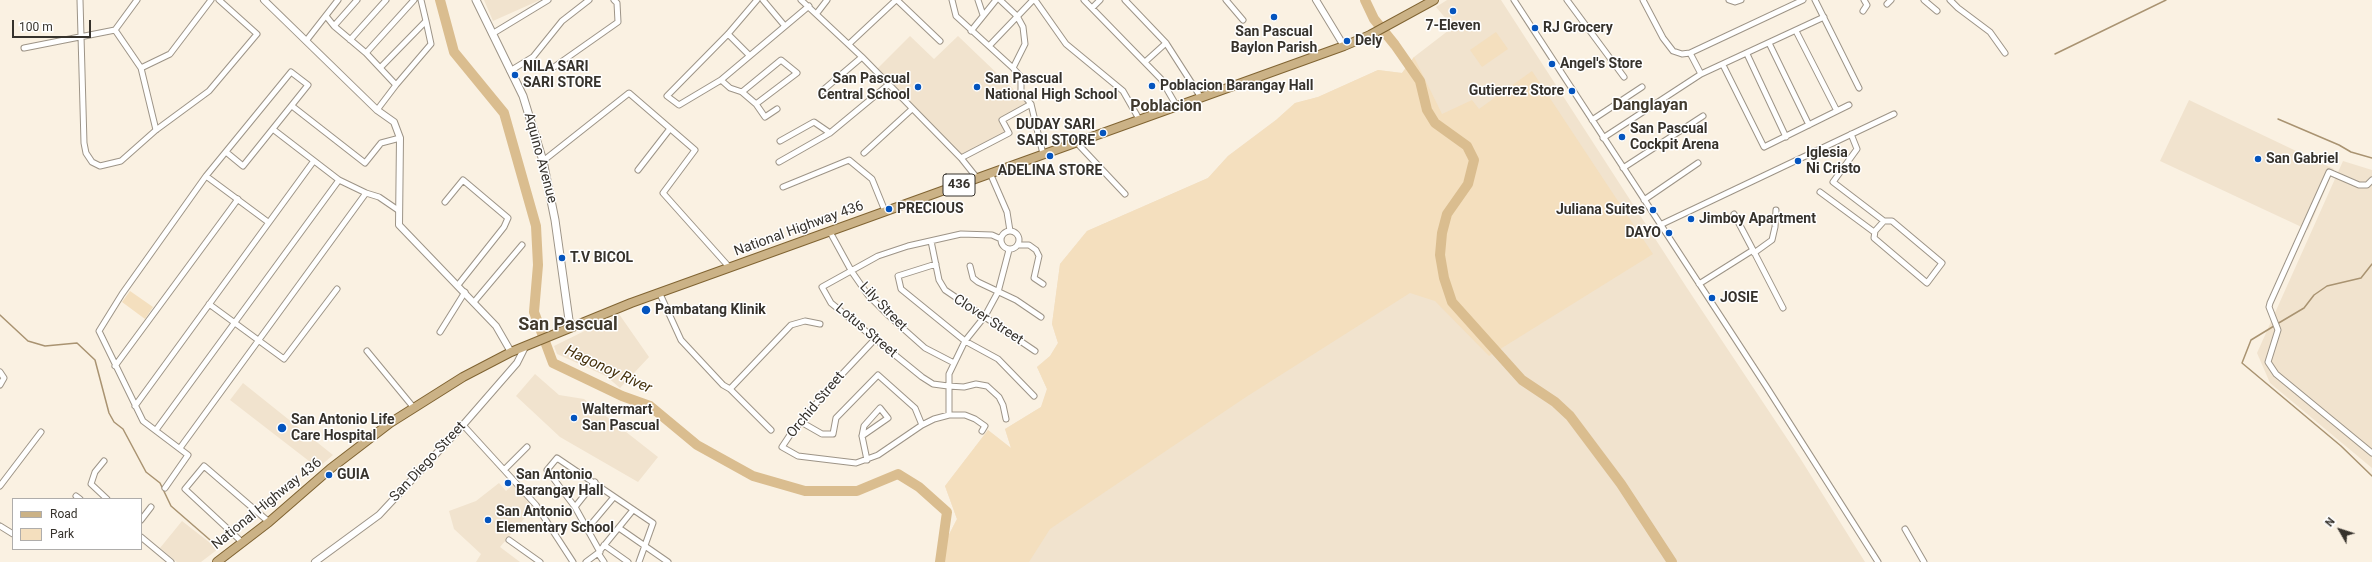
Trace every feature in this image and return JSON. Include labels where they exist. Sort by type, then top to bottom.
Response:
[{"type":"main road","name":"Aquino Avenue","points":[[476,0],[523,96],[543,161],[556,220],[570,327]]},
{"type":"main road","name":"National Highway 436","points":[[217,562],[269,522],[330,469],[390,423],[463,377],[511,352],[570,327],[885,211],[1200,96],[1344,46],[1393,24],[1434,0]]},
{"type":"street","points":[[80,0],[84,143],[86,154],[92,162],[100,166],[121,161],[156,130],[209,91],[258,34],[219,0]]},
{"type":"street","points":[[24,48],[82,38],[114,30],[137,0]]},
{"type":"street","points":[[141,68],[170,54],[211,0]]},
{"type":"street","points":[[264,0],[377,110],[394,122],[400,138],[398,225],[465,292],[496,326],[511,352]]},
{"type":"street","points":[[306,41],[338,0]]},
{"type":"street","points":[[334,26],[357,0]]},
{"type":"street","points":[[350,40],[386,0]]},
{"type":"street","points":[[366,54],[414,0]]},
{"type":"street","points":[[377,110],[396,85],[432,44],[421,0]]},
{"type":"street","points":[[492,34],[548,0]]},
{"type":"street","points":[[510,71],[533,58],[562,21],[590,0]]},
{"type":"street","points":[[554,67],[618,22],[618,11],[614,0]]},
{"type":"street","points":[[757,0],[728,34],[667,96],[679,105],[721,80],[784,25],[809,6]]},
{"type":"street","points":[[763,0],[784,25]]},
{"type":"street","points":[[801,0],[817,13],[862,57],[961,158],[977,178]]},
{"type":"street","points":[[817,13],[827,0]]},
{"type":"street","points":[[849,44],[896,0],[940,41]]},
{"type":"street","points":[[952,0],[956,16],[971,31],[990,45],[1013,68],[1020,78],[1021,92],[1031,104],[1043,154]]},
{"type":"street","points":[[978,0],[983,15]]},
{"type":"street","points":[[971,31],[996,0]]},
{"type":"street","points":[[1000,0],[1017,16],[1023,27],[1025,44],[1013,68]]},
{"type":"street","points":[[990,45],[1034,0],[1066,44],[1123,91],[1140,119]]},
{"type":"street","points":[[1084,0],[1161,79],[1176,105]]},
{"type":"street","points":[[1092,8],[1100,0]]},
{"type":"street","points":[[1125,0],[1166,43],[1200,96]]},
{"type":"street","points":[[1226,0],[1243,20]]},
{"type":"street","points":[[1316,0],[1344,46]]},
{"type":"street","points":[[1514,0],[1878,562]]},
{"type":"street","points":[[1567,0],[1624,77]]},
{"type":"street","points":[[1643,0],[1663,38],[1673,51],[1682,54],[1690,53],[1803,0]]},
{"type":"street","points":[[1729,0],[1735,2],[1741,0]]},
{"type":"street","points":[[1815,0],[1859,88]]},
{"type":"street","points":[[1863,11],[1867,5],[1864,0]]},
{"type":"street","points":[[1887,4],[1892,0]]},
{"type":"street","points":[[1924,0],[1937,11]]},
{"type":"street","points":[[1950,0],[1958,8],[1990,32],[2005,53]]},
{"type":"street","points":[[326,16],[334,26],[366,54],[396,85]]},
{"type":"street","points":[[1603,138],[1701,74],[1796,31],[1824,16]]},
{"type":"street","points":[[380,68],[426,21]]},
{"type":"street","points":[[114,30],[141,68],[156,130]]},
{"type":"street","points":[[1796,31],[1837,111]]},
{"type":"street","points":[[728,34],[749,55]]},
{"type":"street","points":[[1145,62],[1166,43]]},
{"type":"street","points":[[1769,43],[1810,125]]},
{"type":"street","points":[[1690,53],[1701,74]]},
{"type":"street","points":[[1747,54],[1786,136]]},
{"type":"street","points":[[822,91],[862,57]]},
{"type":"street","points":[[742,92],[781,60],[797,73],[756,104]]},
{"type":"street","points":[[1723,65],[1762,146],[1810,125],[1849,105]]},
{"type":"street","points":[[165,488],[188,455],[143,421],[99,332],[122,294],[206,176],[291,72],[308,85],[274,130],[243,166],[226,152]]},
{"type":"street","points":[[721,80],[730,88],[742,92],[756,104],[765,117],[777,108]]},
{"type":"street","points":[[779,162],[830,133],[888,85]]},
{"type":"street","points":[[1592,120],[1642,87]]},
{"type":"street","points":[[543,161],[629,93],[669,130],[695,150],[663,193],[730,268]]},
{"type":"street","points":[[961,158],[1009,132],[1002,120],[1031,104]]},
{"type":"street","points":[[292,106],[365,163],[381,143],[400,138]]},
{"type":"street","points":[[864,153],[912,109]]},
{"type":"street","points":[[1660,225],[1894,114]]},
{"type":"street","points":[[1623,168],[1703,116]]},
{"type":"street","points":[[780,141],[814,122],[830,133]]},
{"type":"street","points":[[274,130],[339,180],[366,193],[380,197],[398,210]]},
{"type":"street","points":[[638,170],[669,130]]},
{"type":"street","points":[[1820,192],[1874,232],[1875,238],[1927,282],[1942,264],[1892,221],[1884,221],[1833,182],[1857,149],[1851,134]]},
{"type":"street","points":[[1077,142],[1125,194]]},
{"type":"street","points":[[783,187],[849,160],[872,179],[885,211]]},
{"type":"street","points":[[135,406],[268,222],[314,162]]},
{"type":"street","points":[[1644,200],[1698,163]]},
{"type":"street","points":[[2372,180],[2367,185],[2358,185],[2329,172],[2270,302],[2269,307],[2278,330],[2268,360],[2270,366],[2372,453]]},
{"type":"street","points":[[990,173],[1007,212],[1010,231]]},
{"type":"street","points":[[206,176],[268,222]]},
{"type":"street","points":[[156,430],[339,180]]},
{"type":"street","points":[[445,202],[463,180],[508,218],[504,226],[458,285]]},
{"type":"street","points":[[180,448],[366,193]]},
{"type":"street","points":[[115,366],[238,199]]},
{"type":"street","points":[[1699,284],[1772,240],[1775,227],[1776,210]]},
{"type":"street","points":[[1734,214],[1783,308]]},
{"type":"street","points":[[1874,232],[1884,221]]},
{"type":"street","points":[[1019,245],[1018,235],[1010,231],[1004,233],[1001,239],[1002,245],[1009,250],[1015,249],[1019,245],[1029,245],[1036,250],[1039,256],[1034,278],[1043,284]]},
{"type":"street","name":"Lily Street","points":[[830,232],[852,272],[868,295],[925,348],[954,363]]},
{"type":"street","name":"Lotus Street","points":[[1001,239],[974,234],[931,241],[878,256],[852,272],[822,287],[832,303],[922,377],[933,384],[964,387],[976,384],[988,386],[999,396],[1003,405],[1006,419]]},
{"type":"street","name":"Clover Street","points":[[931,241],[940,280],[945,290],[1035,351]]},
{"type":"street","points":[[474,302],[522,245]]},
{"type":"street","points":[[949,416],[948,386],[954,363],[965,341],[985,316],[998,292],[1009,250]]},
{"type":"street","points":[[936,264],[898,276],[901,289],[965,341],[998,359],[1034,396]]},
{"type":"street","points":[[970,266],[974,278],[978,282],[1016,300],[1041,317]]},
{"type":"street","points":[[209,304],[284,359],[337,288]]},
{"type":"street","points":[[440,332],[465,292]]},
{"type":"street","points":[[660,294],[681,340],[722,385],[730,389],[771,430]]},
{"type":"street","points":[[730,389],[790,325],[805,321],[820,324]]},
{"type":"street","name":"Orchid Street","points":[[876,338],[801,422],[782,447],[798,456],[845,463],[867,460],[898,443],[922,425],[949,416],[965,415],[975,419],[985,426],[982,431]]},
{"type":"street","name":"San Diego Street","points":[[315,562],[379,515],[463,425],[517,363],[525,347]]},
{"type":"street","points":[[367,351],[414,408]]},
{"type":"street","points":[[0,372],[4,378],[0,385]]},
{"type":"street","points":[[801,422],[822,434],[833,434],[836,418],[878,375],[915,408],[922,425]]},
{"type":"street","points":[[862,436],[888,418],[880,408],[864,426],[862,436],[867,460]]},
{"type":"street","points":[[463,425],[505,469],[546,519],[573,562]]},
{"type":"street","points":[[0,486],[42,432]]},
{"type":"street","points":[[505,469],[527,447]]},
{"type":"street","points":[[604,562],[575,507],[547,470],[557,458],[595,482],[614,497],[653,523],[639,562]]},
{"type":"street","points":[[104,461],[95,472],[91,484],[106,498]]},
{"type":"street","points":[[243,543],[185,489],[204,466],[269,522]]},
{"type":"street","points":[[575,507],[595,482]]},
{"type":"street","points":[[587,529],[614,497]]},
{"type":"street","points":[[142,519],[151,506]]},
{"type":"street","points":[[586,562],[599,552],[633,510]]},
{"type":"street","points":[[0,526],[12,533]]},
{"type":"street","points":[[619,528],[665,561]]},
{"type":"street","points":[[1905,529],[1924,562]]},
{"type":"street","points":[[142,538],[171,562]]},
{"type":"street","points":[[510,540],[540,562]]},
{"type":"street","points":[[604,545],[628,562]]},
{"type":"shaded area","points":[[484,0],[540,0],[493,21]]},
{"type":"shaded area","points":[[1447,0],[1501,0],[1687,288],[1800,458],[1865,562],[943,562],[940,552],[957,519],[945,486],[988,430],[1011,448],[1005,429],[1041,407],[1047,389],[1037,367],[1050,356],[1058,343],[1052,324],[1060,264],[1087,231],[1208,178],[1228,156],[1276,120],[1295,103],[1318,97],[1378,70],[1402,73],[1414,57],[1453,27],[1436,7]]},
{"type":"shaded area","points":[[910,36],[934,59],[958,36],[1029,104],[1001,120],[1007,132],[962,156],[876,70]]},
{"type":"shaded area","points":[[2189,100],[2334,169],[2308,230],[2160,161]]},
{"type":"shaded area","points":[[2343,161],[2372,170],[2372,468],[2270,383],[2257,353]]},
{"type":"shaded area","points":[[619,314],[649,357],[620,388],[606,376],[557,354],[554,346]]},
{"type":"shaded area","name":"Waltermart San Pascual","points":[[535,374],[559,395],[584,399],[658,457],[638,482],[560,437],[516,396]]},
{"type":"shaded area","name":"San Antonio Life Care Hospital","points":[[243,383],[333,455],[318,468],[230,400]]},
{"type":"shaded area","name":"San Antonio Elementary School","points":[[499,483],[506,491],[515,483],[534,507],[500,547],[520,562],[476,562],[481,554],[454,529],[449,511],[476,501]]},
{"type":"shaded area","points":[[182,521],[218,549],[201,562],[177,562],[160,548]]},
{"type":"green space","points":[[1496,32],[1508,49],[1482,67],[1470,50]]},
{"type":"green space","points":[[1414,57],[1442,114],[1472,100],[1479,109],[1532,71],[1653,254],[1489,356],[1435,301],[1410,293],[1246,397],[1050,529],[1029,562],[943,562],[940,552],[957,519],[945,486],[988,430],[1011,448],[1005,429],[1041,407],[1047,389],[1037,367],[1050,356],[1058,343],[1052,324],[1060,264],[1087,231],[1208,178],[1228,156],[1276,120],[1295,103],[1318,97],[1378,70],[1402,73]]},
{"type":"green space","points":[[130,291],[153,307],[145,319],[122,302]]},
{"type":"waterway","name":"Hagonoy River","points":[[440,0],[454,52],[504,113],[536,226],[538,265],[534,312],[553,363],[622,396],[650,406],[697,445],[753,476],[805,491],[857,491],[898,474],[919,487],[947,512],[940,562]]},
{"type":"waterway","points":[[1365,0],[1374,19],[1395,45],[1420,81],[1427,110],[1435,123],[1467,146],[1474,160],[1468,184],[1447,214],[1442,233],[1440,255],[1444,278],[1452,302],[1522,380],[1555,402],[1570,416],[1621,484],[1672,562]]},
{"type":"waterway","points":[[2055,54],[2166,0]]},
{"type":"waterway","points":[[2278,119],[2339,145],[2351,152],[2372,158]]},
{"type":"waterway","points":[[2277,324],[2304,308],[2314,295],[2327,286],[2361,278],[2372,264]]},
{"type":"waterway","points":[[0,315],[28,341],[45,346],[77,343],[95,360],[109,413],[114,422],[123,429],[146,472],[160,483],[171,506],[217,546]]},
{"type":"waterway","points":[[2274,326],[2251,340],[2242,363],[2341,446],[2372,476]]},
{"type":"place","name":"7-Eleven","points":[[1453,11]]},
{"type":"place","name":"San Pascual Baylon Parish","points":[[1274,17]]},
{"type":"place","name":"RJ Grocery","points":[[1535,28]]},
{"type":"place","name":"Dely","points":[[1347,41]]},
{"type":"place","name":"Angel's Store","points":[[1552,64]]},
{"type":"place","name":"NILA SARI SARI STORE","points":[[515,75]]},
{"type":"place","name":"Poblacion Barangay Hall","points":[[1152,86]]},
{"type":"place","name":"San Pascual Central School","points":[[918,87]]},
{"type":"place","name":"San Pascual National High School","points":[[977,87]]},
{"type":"place","name":"Gutierrez Store","points":[[1572,91]]},
{"type":"place","name":"DUDAY SARI SARI STORE","points":[[1103,133]]},
{"type":"place","name":"San Pascual Cockpit Arena","points":[[1622,137]]},
{"type":"place","name":"ADELINA STORE","points":[[1050,156]]},
{"type":"place","name":"San Gabriel","points":[[2258,159]]},
{"type":"place","name":"Iglesia Ni Cristo","points":[[1798,161]]},
{"type":"place","name":"PRECIOUS","points":[[889,209]]},
{"type":"place","name":"Juliana Suites","points":[[1653,210]]},
{"type":"place","name":"Jimboy Apartment","points":[[1691,219]]},
{"type":"place","name":"DAYO","points":[[1669,233]]},
{"type":"place","name":"T.V BICOL","points":[[562,258]]},
{"type":"place","name":"JOSIE","points":[[1712,298]]},
{"type":"place","name":"Pambatang Klinik","points":[[646,310]]},
{"type":"place","name":"Waltermart San Pascual","points":[[574,418]]},
{"type":"place","name":"San Antonio Life Care Hospital","points":[[282,428]]},
{"type":"place","name":"GUIA","points":[[329,475]]},
{"type":"place","name":"San Antonio Barangay Hall","points":[[508,483]]},
{"type":"place","name":"San Antonio Elementary School","points":[[488,520]]},
{"type":"district","name":"Danglayan","points":[[1650,106]]},
{"type":"district","name":"Poblacion","points":[[1166,107]]},
{"type":"district","name":"San Pascual","points":[[568,325]]}]
